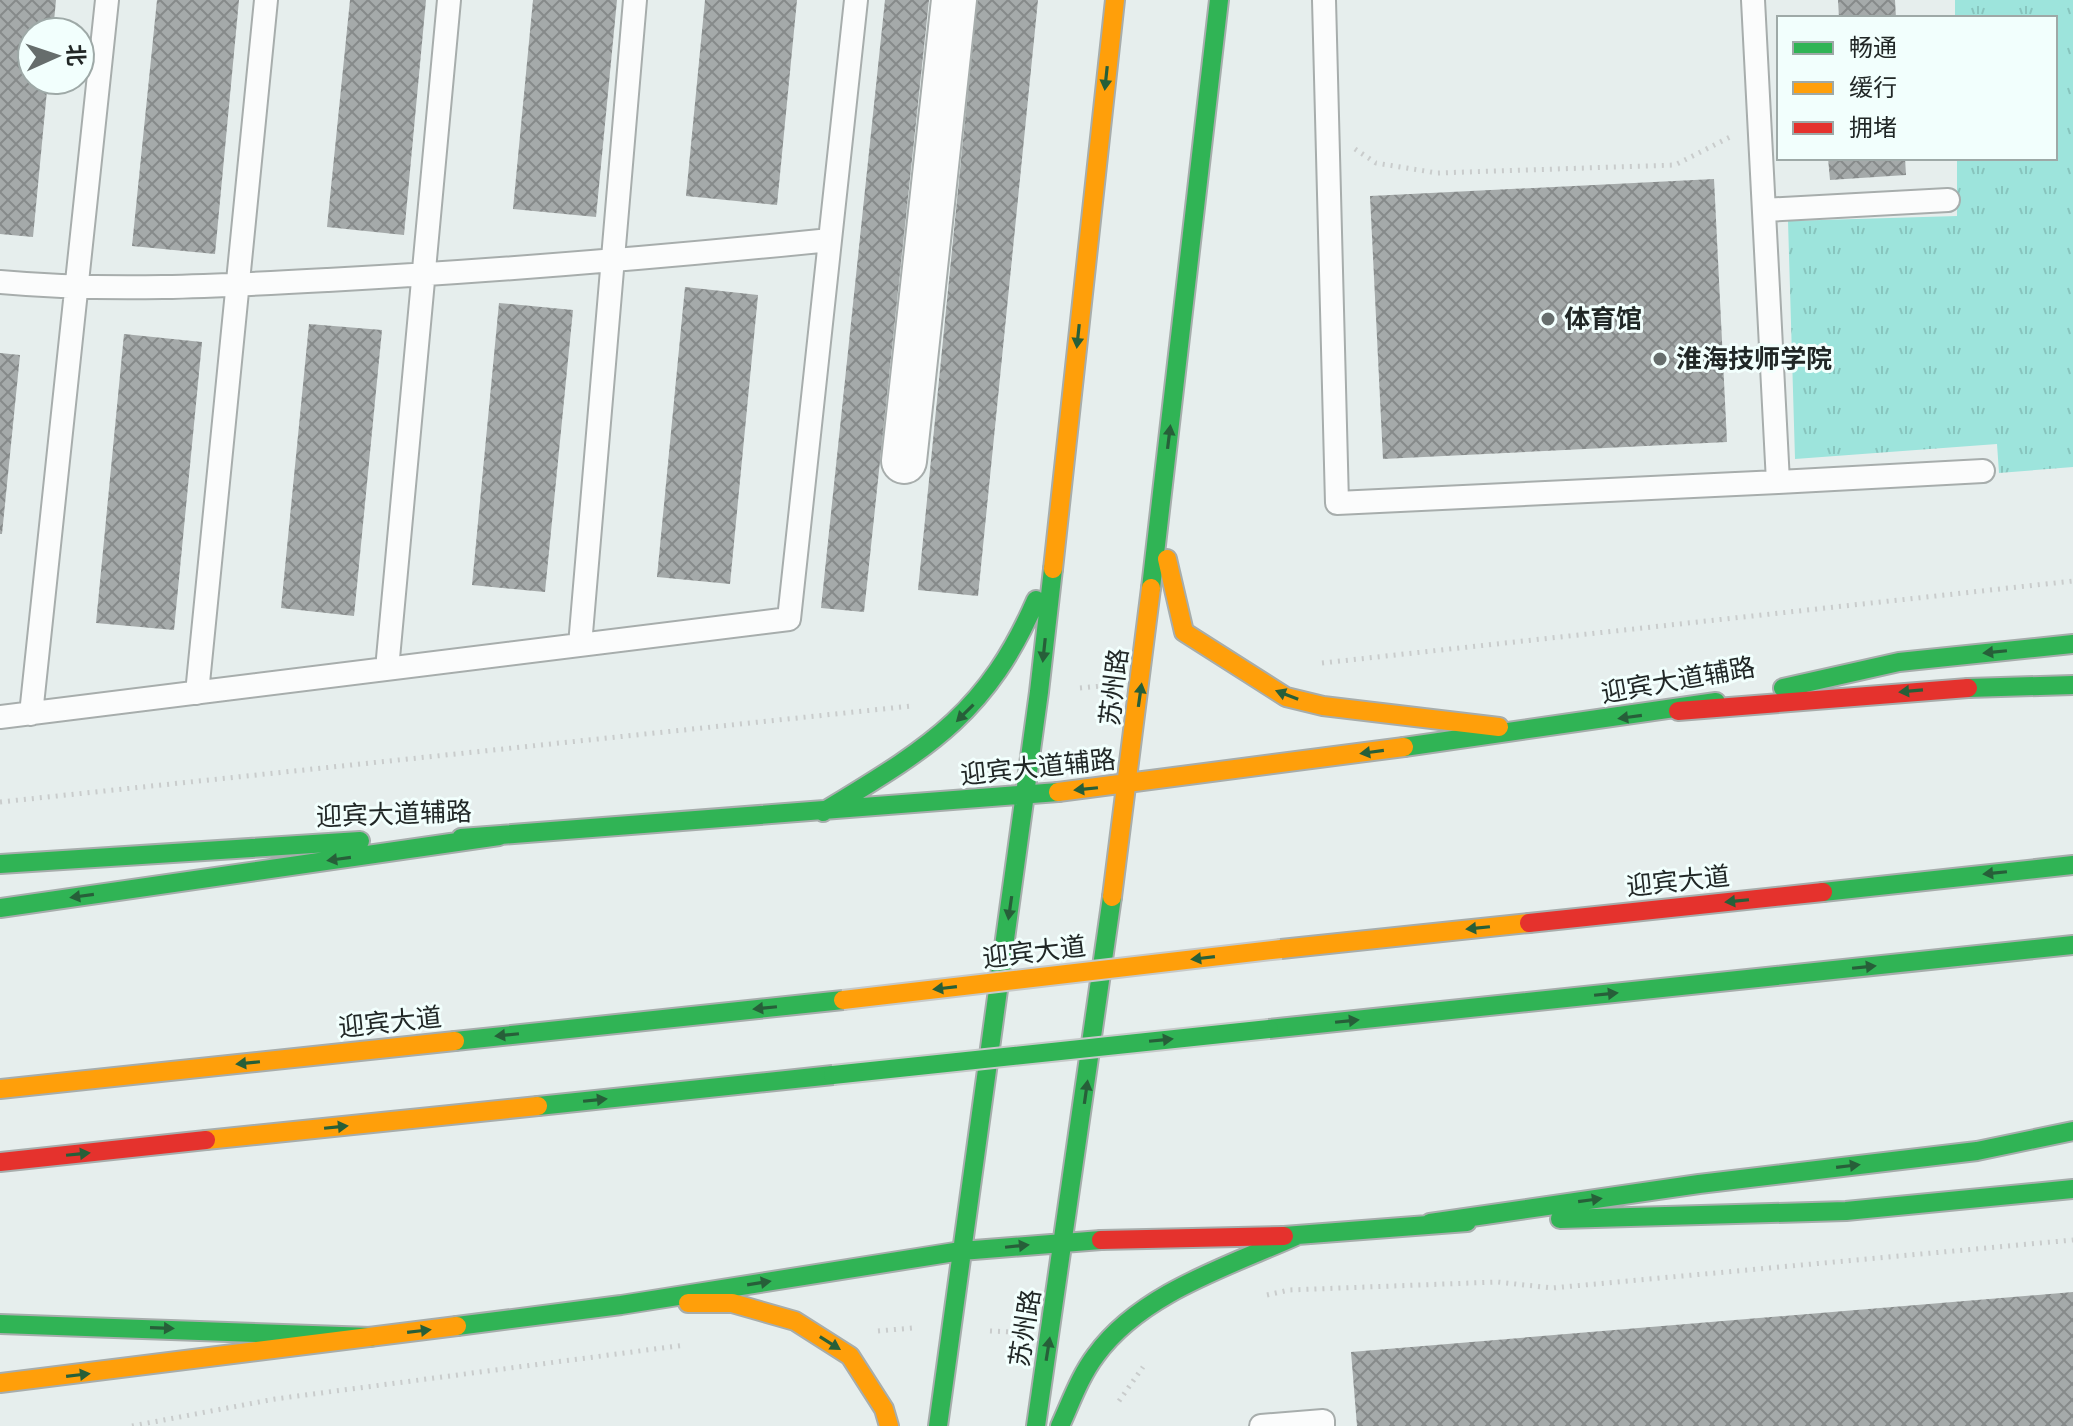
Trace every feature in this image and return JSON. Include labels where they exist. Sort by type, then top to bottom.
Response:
[{"type":"main road","points":[[938,1426],[1026,796],[1115,0]]},
{"type":"main road","name":"苏州路","points":[[1036,1426],[1065,1241],[1128,784],[1219,0]]},
{"type":"main road","points":[[1159,526],[1184,632],[1240,671],[1286,697],[1323,706],[1529,731]]},
{"type":"main road","points":[[823,812],[936,742],[990,689],[1021,641],[1055,549]]},
{"type":"main road","name":"迎宾大道辅路","points":[[0,864],[304,842],[499,836],[1026,796],[1678,711],[1899,662],[2073,644]]},
{"type":"main road","points":[[1678,711],[1938,689],[2073,685]]},
{"type":"main road","points":[[0,908],[499,836]]},
{"type":"main road","name":"迎宾大道","points":[[0,1089],[2073,865]]},
{"type":"main road","points":[[0,1162],[2073,945]]},
{"type":"main road","points":[[0,1383],[621,1305],[961,1251],[1065,1241],[1296,1236],[1430,1223],[1699,1184],[1977,1151],[2073,1131]]},
{"type":"main road","points":[[1430,1223],[1846,1211],[2073,1189]]},
{"type":"main road","points":[[1060,1426],[1103,1346],[1130,1324],[1188,1284],[1296,1236]]},
{"type":"main road","points":[[621,1305],[732,1303],[795,1321],[850,1356],[884,1409],[889,1426]]},
{"type":"main road","points":[[0,1324],[371,1337]]},
{"type":"street","points":[[904,461],[954,0]]},
{"type":"lane","points":[[31,714],[107,0]]},
{"type":"lane","points":[[197,693],[266,0]]},
{"type":"lane","points":[[387,669],[449,0]]},
{"type":"lane","points":[[580,645],[635,0]]},
{"type":"lane","points":[[0,717],[789,619],[856,0]]},
{"type":"lane","points":[[1324,0],[1337,503],[1983,471]]},
{"type":"lane","points":[[1753,0],[1778,482]]},
{"type":"lane","points":[[1764,210],[1948,200]]},
{"type":"lane","points":[[0,282],[76,289],[237,285],[613,262],[830,240]]},
{"type":"lane","points":[[1261,1426],[1323,1421],[1323,1426]]},
{"type":"path","points":[[1327,130],[1376,163],[1405,170],[1453,173],[1675,165],[1717,146],[1759,117]]},
{"type":"path","points":[[1116,1405],[1145,1365]]},
{"type":"green space","points":[[1955,0],[2073,0],[2073,467],[1999,473],[1997,444],[1795,459],[1788,221],[1957,216],[1957,160],[2057,160],[2057,16],[1955,16]]},
{"type":"building","points":[[0,0],[56,0],[54,16],[16,16],[16,96],[46,96],[33,237],[0,234]]},
{"type":"building","points":[[157,0],[239,0],[215,254],[132,246]]},
{"type":"building","points":[[350,0],[426,0],[404,235],[327,227]]},
{"type":"building","points":[[533,0],[617,0],[596,217],[513,209]]},
{"type":"building","points":[[705,0],[797,0],[777,205],[686,196]]},
{"type":"building","points":[[885,0],[929,0],[864,612],[821,608]]},
{"type":"building","points":[[977,0],[1038,0],[978,596],[918,590]]},
{"type":"building","points":[[1838,0],[1895,0],[1896,16],[1839,16]]},
{"type":"building","points":[[1828,160],[1905,160],[1906,175],[1830,180]]},
{"type":"building","name":"体育馆","points":[[1714,179],[1727,442],[1383,459],[1370,196]]},
{"type":"building","points":[[685,287],[758,295],[730,584],[657,577]]},
{"type":"building","points":[[499,303],[573,310],[545,592],[472,585]]},
{"type":"building","points":[[309,324],[382,330],[354,616],[281,608]]},
{"type":"building","points":[[124,334],[202,342],[174,630],[96,623]]},
{"type":"building","points":[[0,353],[20,355],[2,534],[0,534]]},
{"type":"building","points":[[2073,1292],[2073,1426],[1357,1426],[1351,1352]]},
{"type":"traffic: fast","points":[[1151,588],[1219,0]]},
{"type":"traffic: fast","points":[[938,1426],[1039,692],[1053,569]]},
{"type":"traffic: fast","points":[[823,812],[893,769],[949,726],[996,673],[1017,640],[1036,600]]},
{"type":"traffic: fast","points":[[1783,688],[1899,662],[2073,644]]},
{"type":"traffic: fast","points":[[1968,688],[2073,685]]},
{"type":"traffic: fast","points":[[1404,747],[1716,702]]},
{"type":"traffic: fast","points":[[461,838],[1058,792]]},
{"type":"traffic: fast","points":[[0,908],[499,836]]},
{"type":"traffic: fast","points":[[0,864],[360,841]]},
{"type":"traffic: fast","points":[[1823,892],[2073,865]]},
{"type":"traffic: fast","points":[[1036,1426],[1112,897]]},
{"type":"traffic: fast","points":[[1269,1029],[2073,945]]},
{"type":"traffic: fast","points":[[455,1041],[843,1000]]},
{"type":"traffic: fast","points":[[833,1075],[1269,1029]]},
{"type":"traffic: fast","points":[[538,1106],[833,1075]]},
{"type":"traffic: fast","points":[[1430,1223],[1699,1184],[1977,1151],[2073,1131]]},
{"type":"traffic: fast","points":[[1560,1219],[1846,1211],[2073,1189]]},
{"type":"traffic: fast","points":[[1284,1236],[1467,1222]]},
{"type":"traffic: fast","points":[[1060,1426],[1090,1363],[1115,1333],[1137,1314],[1215,1270],[1296,1236]]},
{"type":"traffic: fast","points":[[457,1326],[621,1305],[961,1251],[1101,1240]]},
{"type":"traffic: fast","points":[[0,1324],[371,1337]]},
{"type":"traffic: slow","points":[[1053,569],[1115,0]]},
{"type":"traffic: slow","points":[[1167,559],[1184,632],[1286,697],[1323,706],[1499,727]]},
{"type":"traffic: slow","points":[[1112,897],[1151,588]]},
{"type":"traffic: slow","points":[[1058,792],[1404,747]]},
{"type":"traffic: slow","points":[[1281,949],[1529,923]]},
{"type":"traffic: slow","points":[[843,1000],[1281,949]]},
{"type":"traffic: slow","points":[[0,1089],[455,1041]]},
{"type":"traffic: slow","points":[[206,1140],[538,1106]]},
{"type":"traffic: slow","points":[[688,1303],[732,1303],[795,1321],[850,1356],[884,1409],[889,1426]]},
{"type":"traffic: slow","points":[[0,1383],[457,1326]]},
{"type":"traffic: jam","points":[[1678,711],[1968,688]]},
{"type":"traffic: jam","points":[[1529,923],[1823,892]]},
{"type":"traffic: jam","points":[[0,1162],[206,1140]]},
{"type":"traffic: jam","points":[[1101,1240],[1284,1236]]},
{"type":"place","name":"体育馆","points":[[1548,319]]},
{"type":"place","name":"淮海技师学院","points":[[1660,359]]}]
